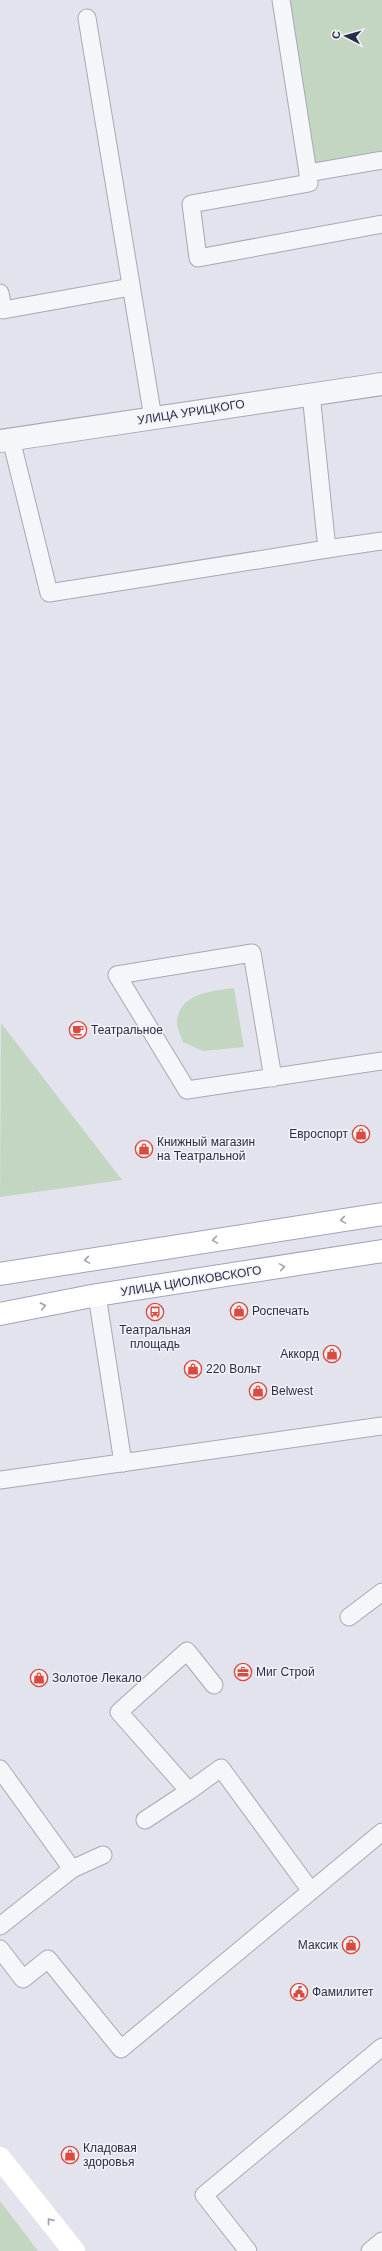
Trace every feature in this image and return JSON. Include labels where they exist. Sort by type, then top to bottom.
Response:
[{"type":"main road","points":[[0,1274],[382,1214]]},
{"type":"main road","name":"УЛИЦА ЦИОЛКОВСКОГО","points":[[0,1314],[97,1295],[382,1251]]},
{"type":"main road","points":[[0,2158],[74,2251]]},
{"type":"street","name":"УЛИЦА УРИЦКОГО","points":[[6,440],[382,384]]},
{"type":"lane","points":[[281,0],[309,183],[191,204],[198,258],[382,224]]},
{"type":"lane","points":[[87,18],[153,418]]},
{"type":"lane","points":[[308,173],[382,160]]},
{"type":"lane","points":[[0,293],[2,310],[131,287]]},
{"type":"lane","points":[[311,394],[327,549]]},
{"type":"lane","points":[[6,440],[49,593],[382,541]]},
{"type":"lane","points":[[273,1078],[252,953],[117,975],[187,1090],[273,1078],[382,1061]]},
{"type":"lane","points":[[97,1295],[123,1463]]},
{"type":"lane","points":[[0,1480],[382,1426]]},
{"type":"lane","points":[[349,1617],[382,1592]]},
{"type":"lane","points":[[189,1791],[119,1712],[187,1651],[214,1685]]},
{"type":"lane","points":[[145,1820],[221,1768],[311,1891]]},
{"type":"lane","points":[[0,1769],[72,1869]]},
{"type":"lane","points":[[0,1949],[23,1979],[48,1959],[121,2049],[382,1832]]},
{"type":"lane","points":[[0,1926],[72,1869],[103,1855]]},
{"type":"lane","points":[[248,2251],[204,2195],[382,2048]]},
{"type":"lane","points":[[370,2251],[382,2242]]},
{"type":"green space","points":[[287,0],[382,0],[382,155],[314,167]]},
{"type":"green space","points":[[234,988],[244,1047],[203,1051],[183,1042],[178,1029],[177,1021],[179,1012],[184,1004],[198,995],[207,992]]},
{"type":"green space","points":[[1,1023],[122,1180],[0,1197]]},
{"type":"green space","points":[[0,2201],[38,2251],[0,2251]]},
{"type":"place","name":"Театральное","points":[[78,1030]]},
{"type":"place","name":"Евроспорт","points":[[361,1134]]},
{"type":"place","name":"Книжный магазин на Театральной","points":[[144,1149]]},
{"type":"place","name":"Роспечать","points":[[239,1311]]},
{"type":"place","name":"Театральная площадь","points":[[155,1312]]},
{"type":"place","name":"Аккорд","points":[[332,1354]]},
{"type":"place","name":"220 Вольт","points":[[193,1369]]},
{"type":"place","name":"Belwest","points":[[258,1391]]},
{"type":"place","name":"Миг Строй","points":[[243,1672]]},
{"type":"place","name":"Золотое Лекало","points":[[39,1678]]},
{"type":"place","name":"Максик","points":[[351,1945]]},
{"type":"place","name":"Фамилитет","points":[[299,1992]]},
{"type":"place","name":"Кладовая здоровья","points":[[70,2155]]}]
